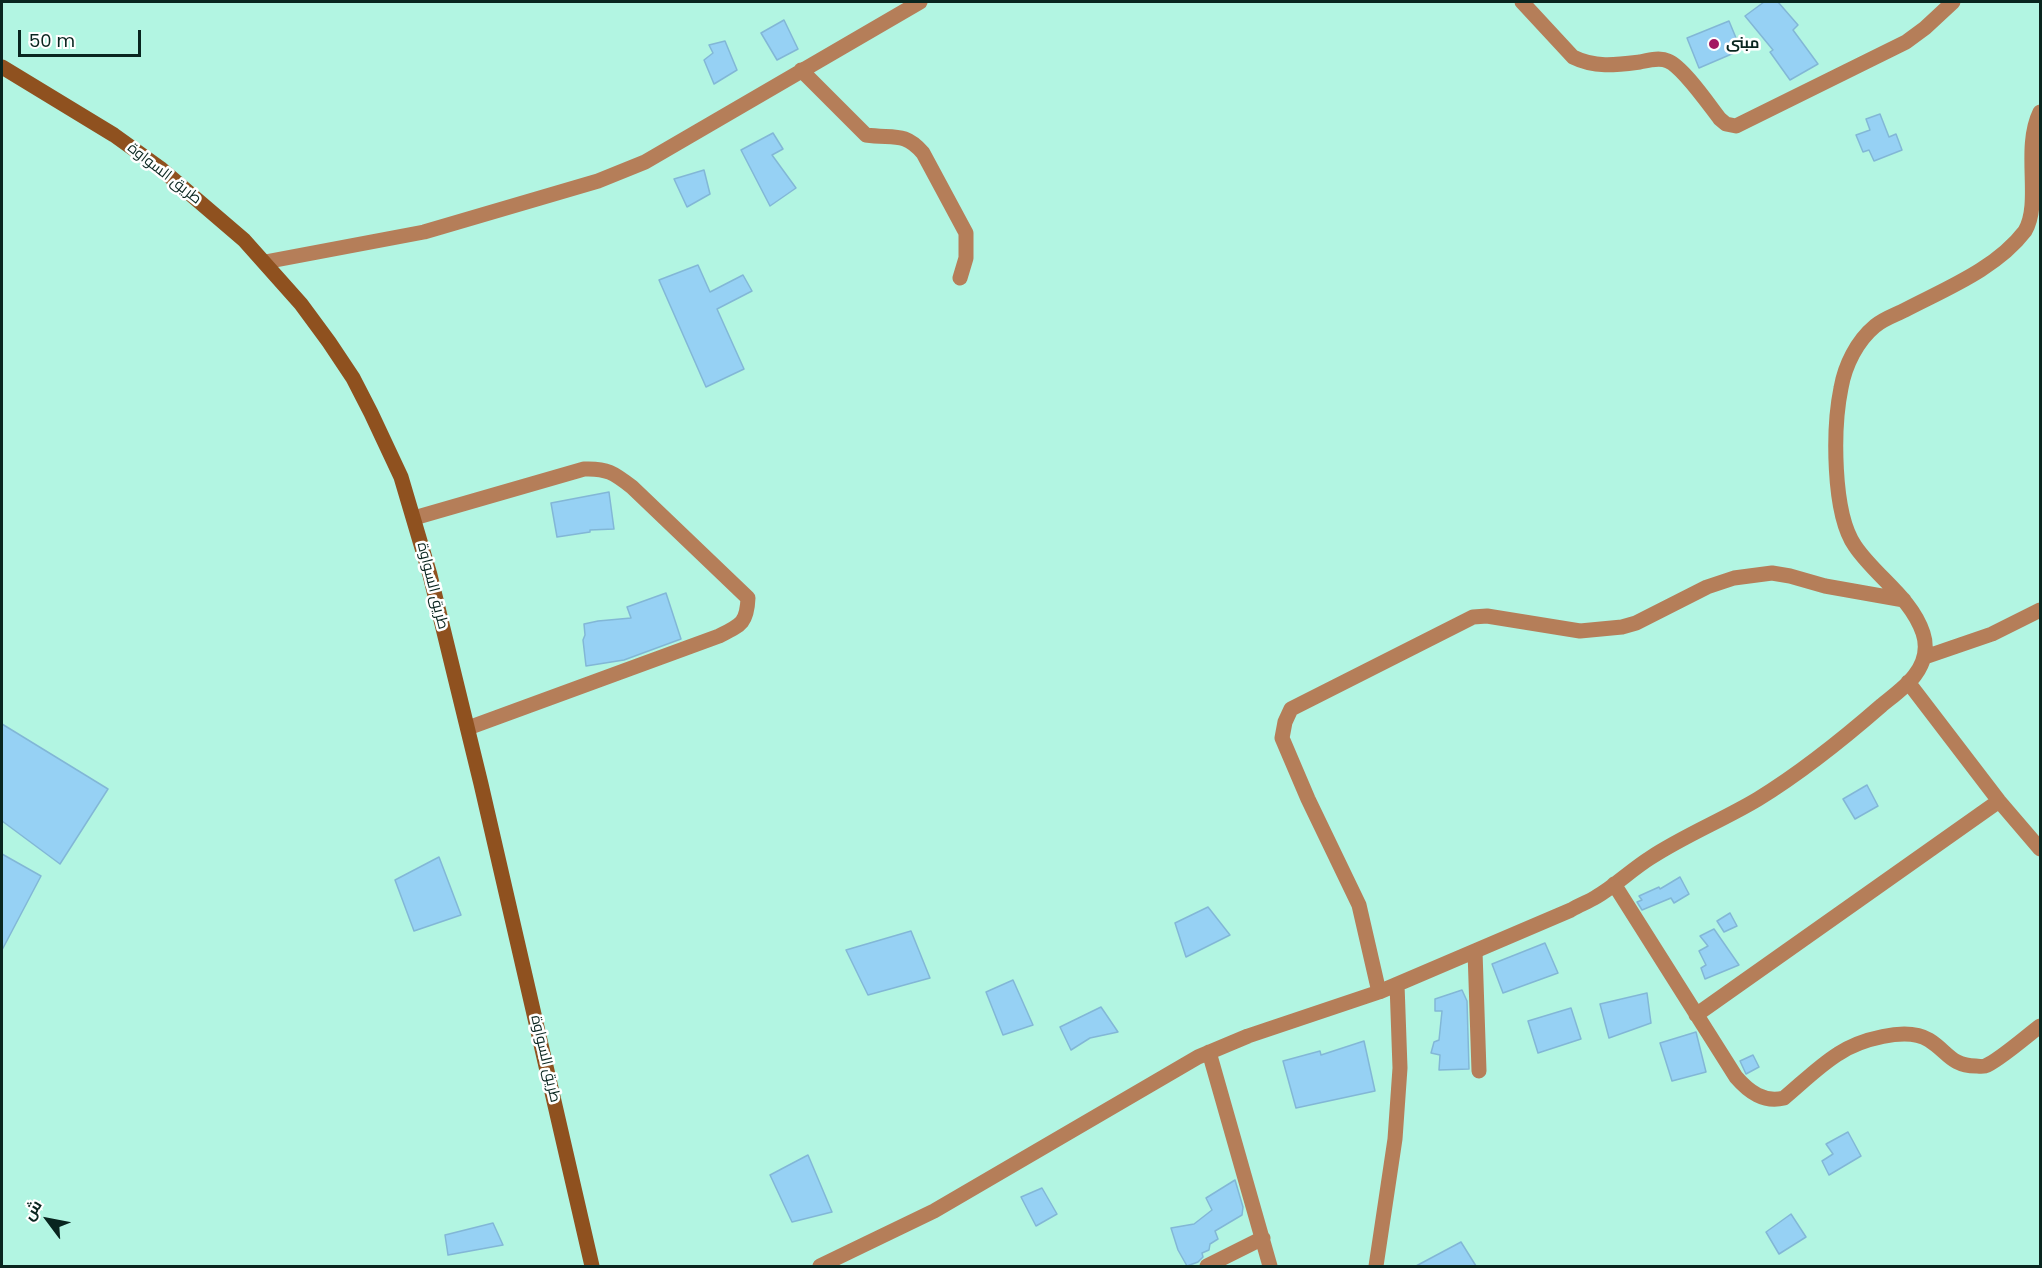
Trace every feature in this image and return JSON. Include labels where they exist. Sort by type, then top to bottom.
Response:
[{"type":"street","points":[[265,262],[424,232],[598,181],[645,162],[920,2]]},
{"type":"street","points":[[1522,2],[1573,57],[1582,62],[1609,66],[1655,60],[1667,61],[1680,71],[1720,119],[1726,124],[1736,126],[1906,42],[1953,2]]},
{"type":"street","name":"طريق السواوة","points":[[2,67],[114,135],[160,168],[244,240],[301,304],[353,378],[393,458],[414,518],[468,729],[592,1266]]},
{"type":"street","points":[[801,70],[866,135],[904,137],[914,142],[923,153],[966,233],[966,258],[960,278]]},
{"type":"street","points":[[820,1266],[934,1211],[1142,1088],[1209,1053],[1248,1036],[1379,992],[1597,897],[1650,858],[1758,798],[1798,772],[1908,682],[1915,675],[1925,657],[1924,635],[1913,609],[1854,546],[1844,523],[1836,468],[1840,390],[1847,365],[1859,344],[1876,325],[1989,263],[2015,243],[2028,228],[2034,209],[2032,140],[2040,112]]},
{"type":"street","points":[[414,518],[584,469],[600,468],[613,472],[632,486],[748,597],[748,615],[737,627],[719,636],[468,729]]},
{"type":"street","points":[[1379,992],[1359,905],[1282,738],[1285,722],[1291,710],[1473,617],[1487,616],[1580,631],[1622,627],[1636,623],[1707,587],[1734,578],[1772,573],[1825,586],[1904,600]]},
{"type":"street","points":[[1925,657],[1992,634],[2040,610]]},
{"type":"street","points":[[1908,682],[1999,801],[2040,849]]},
{"type":"street","points":[[1696,1015],[1999,801]]},
{"type":"street","points":[[1614,884],[1736,1077],[1748,1090],[1766,1099],[1785,1098],[1839,1053],[1894,1034],[1908,1033],[1918,1036],[1929,1040],[1947,1057],[1958,1063],[1984,1066],[2040,1026]]},
{"type":"street","points":[[1475,951],[1479,1071]]},
{"type":"street","points":[[1376,1266],[1395,1139],[1400,1068],[1397,984]]},
{"type":"street","points":[[1209,1053],[1270,1266]]},
{"type":"street","points":[[1207,1266],[1263,1238]]},
{"type":"building","points":[[1764,2],[1778,2],[1798,25],[1793,30],[1818,64],[1790,80],[1770,52],[1773,50],[1745,16]]},
{"type":"building","points":[[784,20],[798,49],[777,60],[761,33]]},
{"type":"building","name":"مبنى","points":[[1729,21],[1741,50],[1699,68],[1687,38]]},
{"type":"building","points":[[725,41],[737,70],[714,84],[704,60],[713,53],[709,45]]},
{"type":"building","points":[[1880,114],[1889,137],[1896,134],[1902,150],[1874,161],[1869,150],[1863,152],[1856,135],[1870,130],[1866,119]]},
{"type":"building","points":[[773,133],[783,149],[772,155],[796,188],[770,206],[741,150]]},
{"type":"building","points":[[704,170],[710,194],[687,207],[674,179]]},
{"type":"building","points":[[698,265],[710,292],[743,275],[752,291],[717,309],[744,369],[706,387],[659,280]]},
{"type":"building","points":[[609,492],[614,529],[590,530],[590,532],[557,537],[551,503]]},
{"type":"building","points":[[666,593],[681,639],[624,660],[586,666],[584,624],[631,618],[627,607]]},
{"type":"building","points":[[2,724],[108,789],[60,864],[2,821]]},
{"type":"building","points":[[1867,785],[1878,806],[1855,819],[1843,799]]},
{"type":"building","points":[[2,854],[41,876],[2,950]]},
{"type":"building","points":[[439,857],[461,915],[414,931],[395,880]]},
{"type":"building","points":[[1680,877],[1689,894],[1674,903],[1671,898],[1642,910],[1637,902],[1642,900],[1639,896],[1659,887],[1660,889]]},
{"type":"building","points":[[1208,907],[1230,935],[1186,957],[1175,923]]},
{"type":"building","points":[[1730,913],[1737,926],[1724,932],[1717,921]]},
{"type":"building","points":[[1714,929],[1739,965],[1705,979],[1701,968],[1706,965],[1699,951],[1708,946],[1700,936]]},
{"type":"building","points":[[911,931],[930,978],[868,995],[846,950]]},
{"type":"building","points":[[1545,943],[1558,973],[1503,993],[1492,964]]},
{"type":"building","points":[[1013,980],[1033,1025],[1003,1035],[986,992]]},
{"type":"building","points":[[1462,990],[1467,1001],[1469,1069],[1439,1070],[1440,1055],[1431,1053],[1434,1042],[1439,1040],[1442,1011],[1435,1011],[1435,999]]},
{"type":"building","points":[[1647,993],[1651,1023],[1609,1038],[1600,1004]]},
{"type":"building","points":[[1101,1007],[1118,1032],[1090,1038],[1071,1050],[1060,1027]]},
{"type":"building","points":[[1571,1008],[1581,1039],[1538,1053],[1528,1021]]},
{"type":"building","points":[[1696,1032],[1706,1072],[1672,1081],[1660,1043]]},
{"type":"building","points":[[1364,1041],[1375,1091],[1296,1108],[1283,1061],[1320,1051],[1321,1055]]},
{"type":"building","points":[[1753,1055],[1759,1067],[1746,1074],[1740,1061]]},
{"type":"building","points":[[1848,1132],[1861,1156],[1829,1175],[1822,1161],[1833,1154],[1826,1144]]},
{"type":"building","points":[[808,1155],[832,1212],[792,1222],[770,1175]]},
{"type":"building","points":[[1235,1180],[1243,1207],[1242,1215],[1215,1231],[1218,1239],[1210,1244],[1209,1250],[1202,1253],[1203,1257],[1198,1262],[1187,1266],[1178,1250],[1171,1228],[1194,1224],[1212,1210],[1206,1198]]},
{"type":"building","points":[[1042,1188],[1057,1214],[1036,1226],[1021,1197]]},
{"type":"building","points":[[1791,1214],[1806,1237],[1779,1254],[1766,1232]]},
{"type":"building","points":[[493,1223],[503,1245],[448,1255],[445,1235]]},
{"type":"building","points":[[1461,1242],[1476,1266],[1416,1266]]},
{"type":"place","name":"مبنى","points":[[1714,44]]}]
